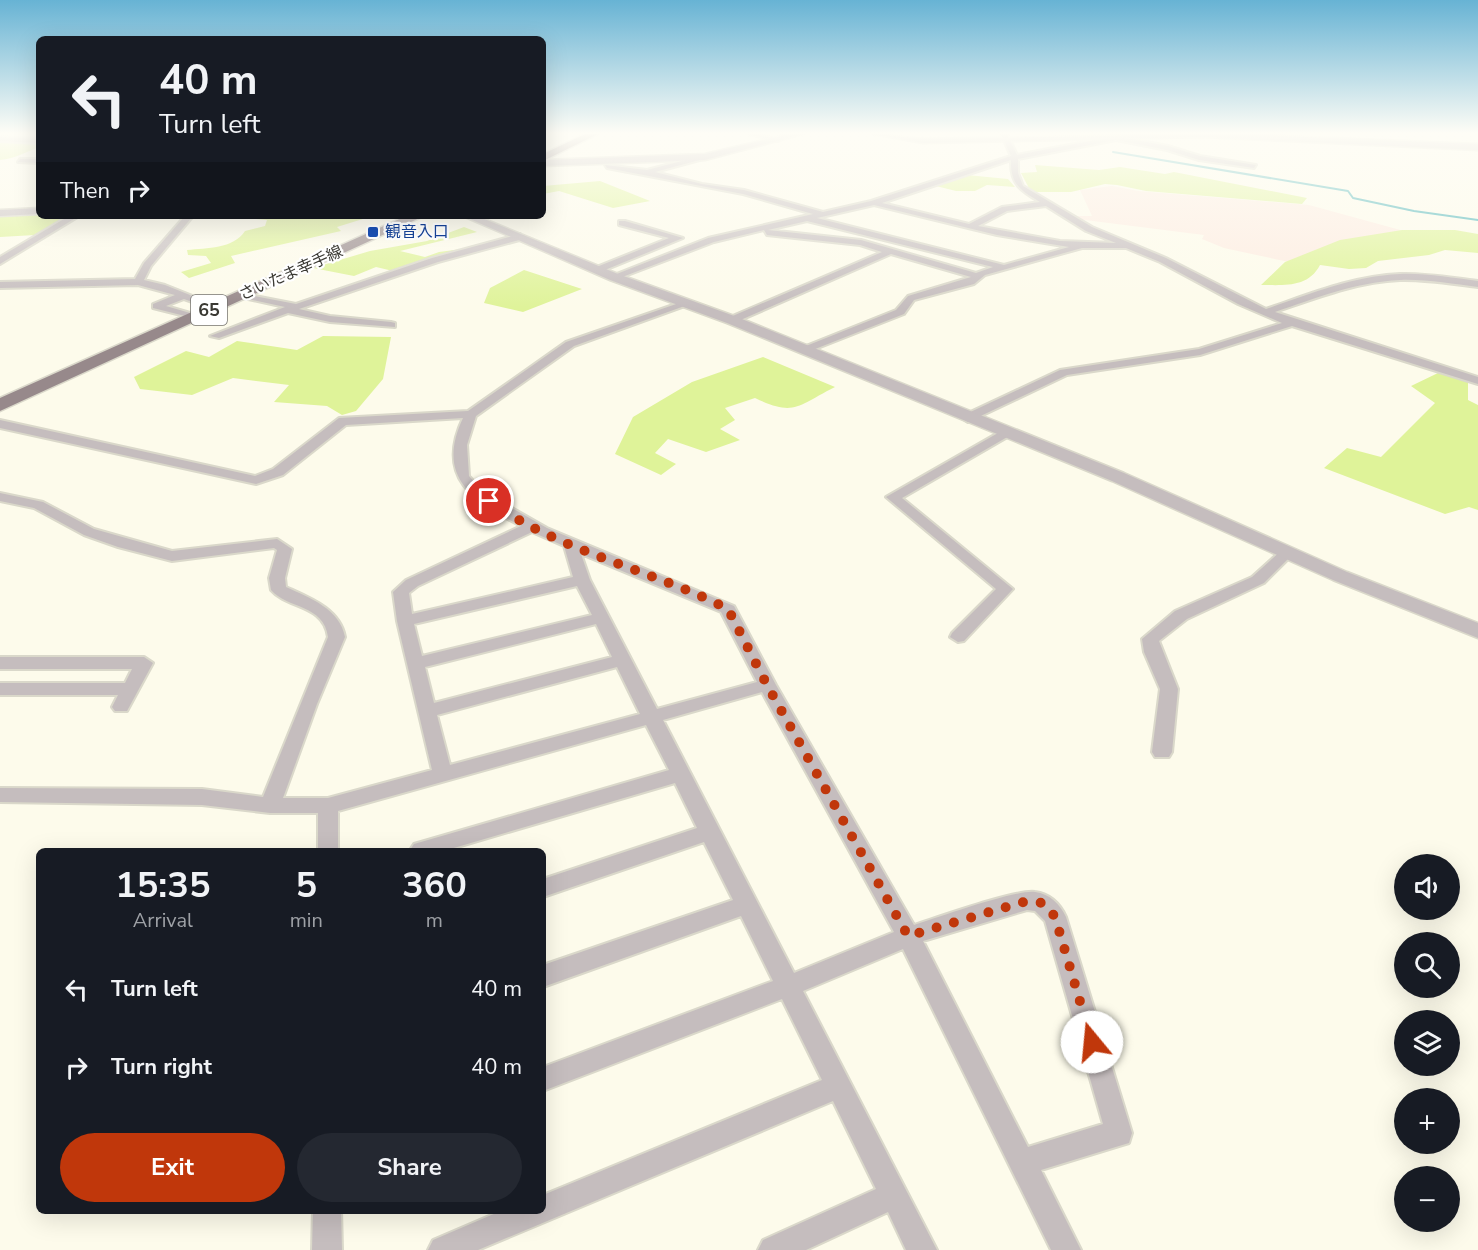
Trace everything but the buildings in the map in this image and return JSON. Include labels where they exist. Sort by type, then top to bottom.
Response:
[{"type":"main road","name":"さいたま幸手線","points":[[0,405],[410,219]]},
{"type":"street","points":[[745,192],[822,214]]},
{"type":"street","points":[[614,277],[701,243],[873,203],[907,192]]},
{"type":"street","points":[[1027,192],[1089,229],[1266,312],[1293,323],[1478,381]]},
{"type":"street","points":[[873,203],[972,226],[1081,245],[1128,246]]},
{"type":"street","points":[[972,226],[1005,210],[1046,204]]},
{"type":"street","points":[[851,208],[873,213]]},
{"type":"street","points":[[0,213],[36,211]]},
{"type":"street","points":[[806,218],[1004,267]]},
{"type":"street","points":[[0,261],[70,219]]},
{"type":"street","points":[[138,282],[147,265],[186,219]]},
{"type":"street","points":[[475,219],[614,277],[732,320],[968,418],[1118,477],[1350,580],[1478,631]]},
{"type":"street","points":[[894,219],[970,237],[1059,253]]},
{"type":"street","points":[[622,223],[701,243]]},
{"type":"street","points":[[757,231],[843,240],[892,251],[976,276]]},
{"type":"street","points":[[215,336],[435,260],[520,237]]},
{"type":"street","points":[[597,270],[677,238]]},
{"type":"street","points":[[805,350],[900,312],[911,298],[971,282],[976,276],[1081,245]]},
{"type":"street","points":[[732,320],[892,251]]},
{"type":"street","points":[[1266,312],[1370,280],[1412,277],[1478,284]]},
{"type":"street","points":[[0,285],[138,282],[162,287],[215,307]]},
{"type":"street","points":[[242,295],[297,306]]},
{"type":"street","points":[[182,296],[157,306],[193,317]]},
{"type":"street","points":[[686,304],[570,344],[471,414],[461,433],[460,459],[463,477],[471,488],[507,514],[571,545],[728,609],[767,685],[908,936],[1066,1250]]},
{"type":"street","points":[[286,310],[330,319],[391,325]]},
{"type":"street","points":[[968,418],[1064,372],[1200,352],[1293,323]]},
{"type":"street","points":[[0,424],[256,480],[278,472],[343,421],[471,414]]},
{"type":"street","points":[[958,637],[1005,589],[893,497],[1005,433]]},
{"type":"street","points":[[0,497],[38,505],[89,532],[123,544],[172,556],[277,543],[285,549],[277,578],[279,590],[306,603],[330,619],[336,633],[336,641],[317,682],[270,805]]},
{"type":"street","points":[[442,773],[405,621],[401,592],[412,584],[533,526]]},
{"type":"street","points":[[571,545],[582,580],[922,1250]]},
{"type":"street","points":[[1162,752],[1169,689],[1167,680],[1150,649],[1150,639],[1181,615],[1258,580],[1288,552]]},
{"type":"street","points":[[405,621],[582,580]]},
{"type":"street","points":[[417,663],[601,618]]},
{"type":"street","points":[[428,711],[622,660]]},
{"type":"street","points":[[0,663],[144,663],[122,707]]},
{"type":"street","points":[[0,795],[202,798],[270,805],[328,806],[767,685]]},
{"type":"street","points":[[0,689],[131,689]]},
{"type":"street","points":[[428,848],[680,774]]},
{"type":"street","points":[[328,806],[328,848]]},
{"type":"street","points":[[546,887],[710,832]]},
{"type":"street","points":[[546,1078],[788,986],[908,936],[1027,901],[1038,901],[1046,904],[1055,917],[1119,1133],[1023,1162]]},
{"type":"street","points":[[546,975],[747,905]]},
{"type":"street","points":[[546,1208],[839,1086]]},
{"type":"street","points":[[773,1250],[894,1195]]},
{"type":"street","points":[[327,1214],[327,1250]]},
{"type":"street","points":[[443,1250],[531,1214]]},
{"type":"shaded area","points":[[1081,192],[1154,192],[1309,205],[1404,231],[1289,262],[1224,248],[1202,239],[1204,235],[1077,219],[1071,216],[1092,216]]},
{"type":"green space","points":[[563,192],[628,192],[650,201],[613,208]]},
{"type":"green space","points":[[1162,192],[1278,192],[1307,198],[1302,204]]},
{"type":"green space","points":[[36,214],[36,219],[64,219],[35,235],[0,237],[0,216]]},
{"type":"green space","points":[[256,219],[363,219],[337,227],[341,231],[231,256],[235,263],[189,278],[181,272],[211,263],[206,256],[188,255],[187,250],[227,244],[240,237],[245,231],[265,226],[267,220]]},
{"type":"green space","points":[[464,227],[477,232],[400,251],[425,257],[439,252],[462,249],[467,252],[436,257],[393,271],[376,267],[354,276],[313,268],[370,251],[427,241]]},
{"type":"green space","points":[[1402,230],[1455,230],[1478,234],[1478,253],[1445,250],[1429,255],[1378,261],[1366,268],[1349,269],[1320,265],[1309,278],[1295,284],[1261,285],[1285,262],[1340,240]]},
{"type":"green space","points":[[524,270],[582,289],[523,312],[484,303],[490,288]]},
{"type":"green space","points":[[323,336],[391,337],[383,379],[356,411],[342,415],[327,406],[274,402],[289,385],[233,378],[192,395],[140,389],[134,377],[186,351],[209,357],[237,341],[297,350]]},
{"type":"green space","points":[[763,357],[835,387],[796,407],[779,407],[755,398],[725,408],[735,420],[720,429],[740,440],[706,452],[668,439],[655,453],[676,464],[661,475],[615,454],[633,417],[692,382]]},
{"type":"green space","points":[[1438,373],[1468,382],[1468,400],[1478,405],[1478,510],[1469,507],[1445,514],[1324,468],[1347,448],[1381,457],[1435,403],[1411,386]]},
{"type":"waterway","points":[[1349,192],[1353,198],[1414,211],[1478,220]]},
{"type":"place","name":"観音入口","points":[[373,232]]},
{"type":"route","points":[[489,501],[507,514],[571,545],[598,554],[728,609],[767,685],[908,936],[1027,901],[1046,904],[1055,917],[1092,1042]]}]
